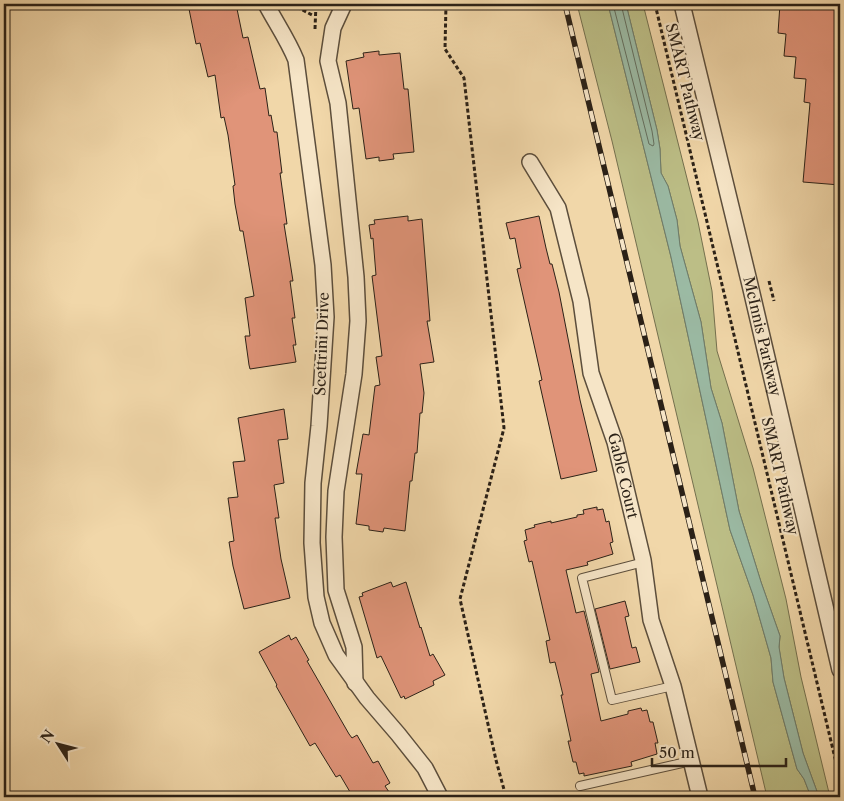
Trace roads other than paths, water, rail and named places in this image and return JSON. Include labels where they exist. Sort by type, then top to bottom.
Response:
[{"type":"street","name":"Scettrini Drive","points":[[266,4],[296,60],[323,266],[326,317],[313,484],[312,543],[316,597],[322,623],[332,647],[355,683],[425,768],[440,797]]},
{"type":"street","name":"Scettrini Drive","points":[[344,4],[333,28],[328,60],[338,102],[356,277],[358,321],[354,374],[336,491],[334,537],[336,590],[354,647],[355,683]]},
{"type":"street","name":"McInnis Parkway","points":[[682,4],[840,670]]},
{"type":"street","name":"Gable Court","points":[[530,162],[558,208],[581,301],[591,372],[615,442],[644,562],[650,620],[674,686],[700,797]]},
{"type":"lane","points":[[644,562],[582,578],[584,588],[612,700],[674,686]]},
{"type":"lane","points":[[580,786],[691,761]]},
{"type":"water","points":[[608,4],[626,4],[657,130],[661,173],[668,186],[677,220],[680,246],[701,322],[711,388],[722,423],[739,511],[780,636],[779,647],[784,678],[803,753],[819,797],[811,797],[804,779],[797,769],[773,682],[771,658],[753,595],[730,530],[671,257]]},
{"type":"railway","points":[[565,4],[755,797]]}]
